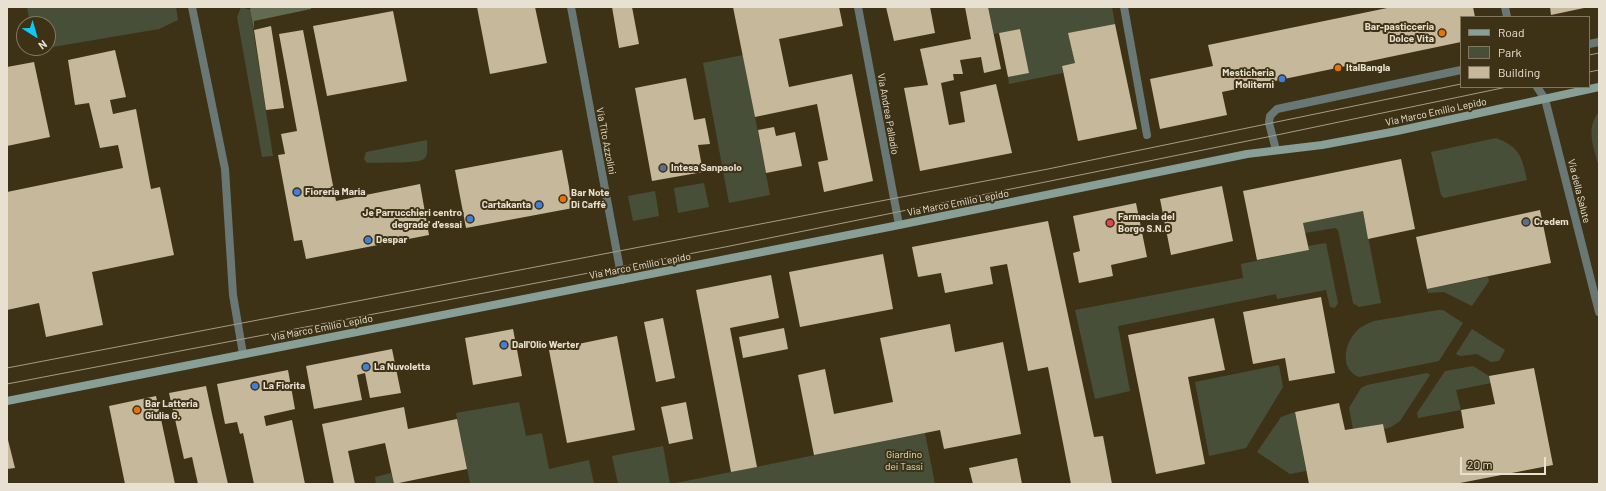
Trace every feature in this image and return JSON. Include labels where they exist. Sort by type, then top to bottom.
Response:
[{"type":"main road","name":"Via Marco Emilio Lepido","points":[[7,401],[899,225],[1254,152],[1322,145],[1599,87]]},
{"type":"street","points":[[192,7],[225,169],[233,295],[243,354]]},
{"type":"street","name":"Via Tito Azzolini","points":[[571,7],[622,280]]},
{"type":"street","name":"Via Andrea Palladio","points":[[858,7],[899,225]]},
{"type":"street","points":[[1124,7],[1147,135]]},
{"type":"street","points":[[1276,150],[1269,124],[1270,116],[1277,109],[1460,70]]},
{"type":"street","points":[[1538,88],[1545,98]]},
{"type":"street","name":"Via della Salute","points":[[1545,98],[1599,312]]},
{"type":"green space","points":[[27,7],[176,7],[178,20],[159,29],[56,47],[56,16],[29,16]]},
{"type":"green space","points":[[241,7],[250,10],[273,156],[262,157],[237,17]]},
{"type":"green space","points":[[251,7],[311,7],[311,9],[254,21],[254,30],[250,10]]},
{"type":"green space","points":[[988,7],[1112,7],[1115,24],[1069,33],[1075,63],[1062,66],[1063,73],[1009,84],[1008,77],[1029,73],[1020,29],[994,34]]},
{"type":"green space","points":[[743,55],[770,195],[729,203],[703,63]]},
{"type":"green space","points":[[1599,112],[1599,167],[1593,145],[1592,125]]},
{"type":"green space","points":[[1496,138],[1510,145],[1519,154],[1527,180],[1444,198],[1441,195],[1431,152]]},
{"type":"green space","points":[[427,140],[427,155],[420,161],[367,163],[364,159],[366,152]]},
{"type":"green space","points":[[704,183],[709,207],[678,213],[674,188]]},
{"type":"green space","points":[[655,191],[659,216],[633,221],[628,196]]},
{"type":"green space","points":[[1363,211],[1381,303],[1359,307],[1353,303],[1338,230],[1335,228],[1305,233],[1303,223]]},
{"type":"green space","points":[[1326,243],[1338,303],[1335,308],[1330,307],[1326,290],[1277,299],[1276,294],[1118,326],[1130,391],[1095,399],[1075,310],[1243,278],[1241,264],[1309,250],[1308,246]]},
{"type":"green space","points":[[1488,277],[1489,281],[1472,306],[1444,292],[1428,293],[1427,289]]},
{"type":"green space","points":[[1443,310],[1463,323],[1439,361],[1359,377],[1353,374],[1349,369],[1346,363],[1346,350],[1351,338],[1361,327],[1374,321]]},
{"type":"green space","points":[[1472,329],[1505,350],[1499,361],[1491,362],[1477,354],[1460,356],[1456,354]]},
{"type":"green space","points":[[1279,365],[1283,387],[1246,448],[1209,456],[1195,382]]},
{"type":"green space","points":[[1473,366],[1489,376],[1491,383],[1456,390],[1461,410],[1418,418],[1417,413],[1445,371]]},
{"type":"green space","points":[[1427,373],[1430,375],[1400,421],[1391,427],[1384,429],[1383,424],[1353,429],[1349,408],[1361,388],[1367,385]]},
{"type":"green space","points":[[519,402],[526,436],[542,433],[549,469],[589,460],[594,484],[465,484],[470,483],[456,413]]},
{"type":"green space","points":[[1295,412],[1306,471],[1290,474],[1257,452],[1281,417]]},
{"type":"green space","name":"Giardino dei Tassi","points":[[925,433],[935,484],[671,484]]},
{"type":"green space","points":[[663,446],[670,484],[618,484],[612,456]]},
{"type":"green space","points":[[391,473],[394,484],[376,484],[375,477]]},
{"type":"building","points":[[477,7],[535,7],[547,63],[490,74]]},
{"type":"building","points":[[612,7],[632,7],[639,44],[619,48]]},
{"type":"building","points":[[733,7],[839,7],[843,26],[779,39],[789,87],[852,74],[873,181],[824,192],[818,162],[828,160],[817,104],[755,117]]},
{"type":"building","points":[[886,7],[930,7],[935,33],[894,41]]},
{"type":"building","points":[[965,7],[988,7],[1001,69],[984,73],[981,57],[960,60],[963,74],[953,74],[954,80],[941,83],[949,125],[965,122],[960,92],[996,84],[1012,153],[920,171],[904,88],[928,85],[920,49],[971,39]]},
{"type":"building","points":[[1392,7],[1473,7],[1475,16],[1460,16],[1460,42],[1222,92],[1227,115],[1160,129],[1150,79],[1213,66],[1208,45]]},
{"type":"building","points":[[1550,7],[1584,7],[1584,8],[1551,15]]},
{"type":"building","points":[[393,11],[407,81],[327,96],[313,26]]},
{"type":"building","points":[[1115,24],[1137,129],[1078,141],[1062,66],[1075,63],[1068,33]]},
{"type":"building","points":[[271,26],[284,108],[266,110],[254,30]]},
{"type":"building","points":[[1020,29],[1029,73],[1008,77],[999,33]]},
{"type":"building","points":[[303,30],[336,201],[420,184],[429,235],[306,259],[302,240],[294,241],[278,155],[285,154],[281,134],[297,131],[279,34]]},
{"type":"building","points":[[115,50],[126,97],[110,100],[113,114],[136,109],[151,189],[160,187],[174,255],[92,272],[103,325],[46,337],[39,303],[7,310],[7,192],[123,168],[118,145],[100,148],[89,103],[75,105],[68,60]]},
{"type":"building","points":[[34,62],[50,137],[7,146],[7,67]]},
{"type":"building","points":[[686,78],[694,120],[705,118],[710,144],[698,145],[703,172],[652,181],[635,88]]},
{"type":"building","points":[[774,127],[776,136],[795,132],[802,166],[766,173],[758,130]]},
{"type":"building","points":[[562,150],[573,208],[466,228],[455,170]]},
{"type":"building","points":[[1401,159],[1415,229],[1368,239],[1363,211],[1303,223],[1309,250],[1257,260],[1243,191]]},
{"type":"building","points":[[1222,186],[1233,241],[1171,255],[1160,199]]},
{"type":"building","points":[[1136,203],[1147,257],[1111,265],[1113,276],[1079,283],[1073,253],[1080,251],[1073,216]]},
{"type":"building","points":[[1540,210],[1551,263],[1427,289],[1416,237]]},
{"type":"building","points":[[1048,221],[1094,437],[1103,436],[1112,484],[1071,484],[1048,367],[1028,371],[1007,264],[990,267],[993,284],[945,293],[941,273],[918,277],[912,247]]},
{"type":"building","points":[[883,254],[893,309],[800,327],[789,272]]},
{"type":"building","points":[[771,275],[779,318],[730,328],[757,467],[731,472],[696,290]]},
{"type":"building","points":[[1321,297],[1335,373],[1289,381],[1285,358],[1253,364],[1243,312]]},
{"type":"building","points":[[663,318],[675,378],[656,382],[644,322]]},
{"type":"building","points":[[1214,318],[1225,370],[1188,377],[1205,464],[1156,474],[1128,335]]},
{"type":"building","points":[[950,324],[955,352],[1003,342],[1021,434],[944,449],[940,430],[814,455],[798,375],[825,369],[834,414],[893,402],[880,338]]},
{"type":"building","points":[[784,328],[788,349],[743,358],[739,337]]},
{"type":"building","points":[[513,329],[522,376],[473,385],[465,338]]},
{"type":"building","points":[[617,336],[635,430],[567,443],[549,350]]},
{"type":"building","points":[[392,349],[401,393],[370,398],[365,373],[357,375],[362,400],[314,409],[306,366]]},
{"type":"building","points":[[1534,368],[1553,465],[1455,484],[1309,484],[1295,412],[1339,403],[1345,430],[1383,424],[1387,443],[1464,428],[1461,410],[1495,404],[1489,376]]},
{"type":"building","points":[[288,370],[295,409],[264,416],[266,426],[292,420],[305,484],[254,484],[243,433],[240,434],[237,422],[225,424],[217,384]]},
{"type":"building","points":[[206,386],[228,484],[198,484],[192,457],[184,459],[169,393]]},
{"type":"building","points":[[156,396],[175,484],[125,484],[109,406]]},
{"type":"building","points":[[686,402],[693,439],[669,444],[661,407]]},
{"type":"building","points":[[404,407],[408,429],[457,419],[467,469],[394,484],[385,443],[348,451],[355,484],[334,484],[322,424]]},
{"type":"building","points":[[7,436],[15,468],[7,469]]},
{"type":"building","points":[[1017,458],[1022,484],[973,484],[969,468]]},
{"type":"tram line","points":[[1590,55],[1599,53]]},
{"type":"tram line","points":[[1590,72],[1599,70]]},
{"type":"tram line","points":[[7,368],[1048,169],[1460,84]]},
{"type":"tram line","points":[[7,384],[725,247],[1502,88]]},
{"type":"place","name":"Bar-pasticceria Dolce Vita","points":[[1442,33]]},
{"type":"place","name":"ItalBangla","points":[[1338,68]]},
{"type":"place","name":"Mesticheria Moliterni","points":[[1282,79]]},
{"type":"place","name":"Intesa Sanpaolo","points":[[663,168]]},
{"type":"place","name":"Fioreria Maria","points":[[297,192]]},
{"type":"place","name":"Bar Note Di Caffè","points":[[563,199]]},
{"type":"place","name":"Cartakanta","points":[[539,205]]},
{"type":"place","name":"Je Parrucchieri centro degrade' d'essai","points":[[470,219]]},
{"type":"place","name":"Credem","points":[[1526,222]]},
{"type":"place","name":"Farmacia del Borgo S.N.C","points":[[1110,223]]},
{"type":"place","name":"Despar","points":[[368,240]]},
{"type":"place","name":"Dall'Olio Werter","points":[[504,345]]},
{"type":"place","name":"La Nuvoletta","points":[[366,367]]},
{"type":"place","name":"La Fiorita","points":[[255,386]]},
{"type":"place","name":"Bar Latteria Giulia G.","points":[[137,410]]}]
